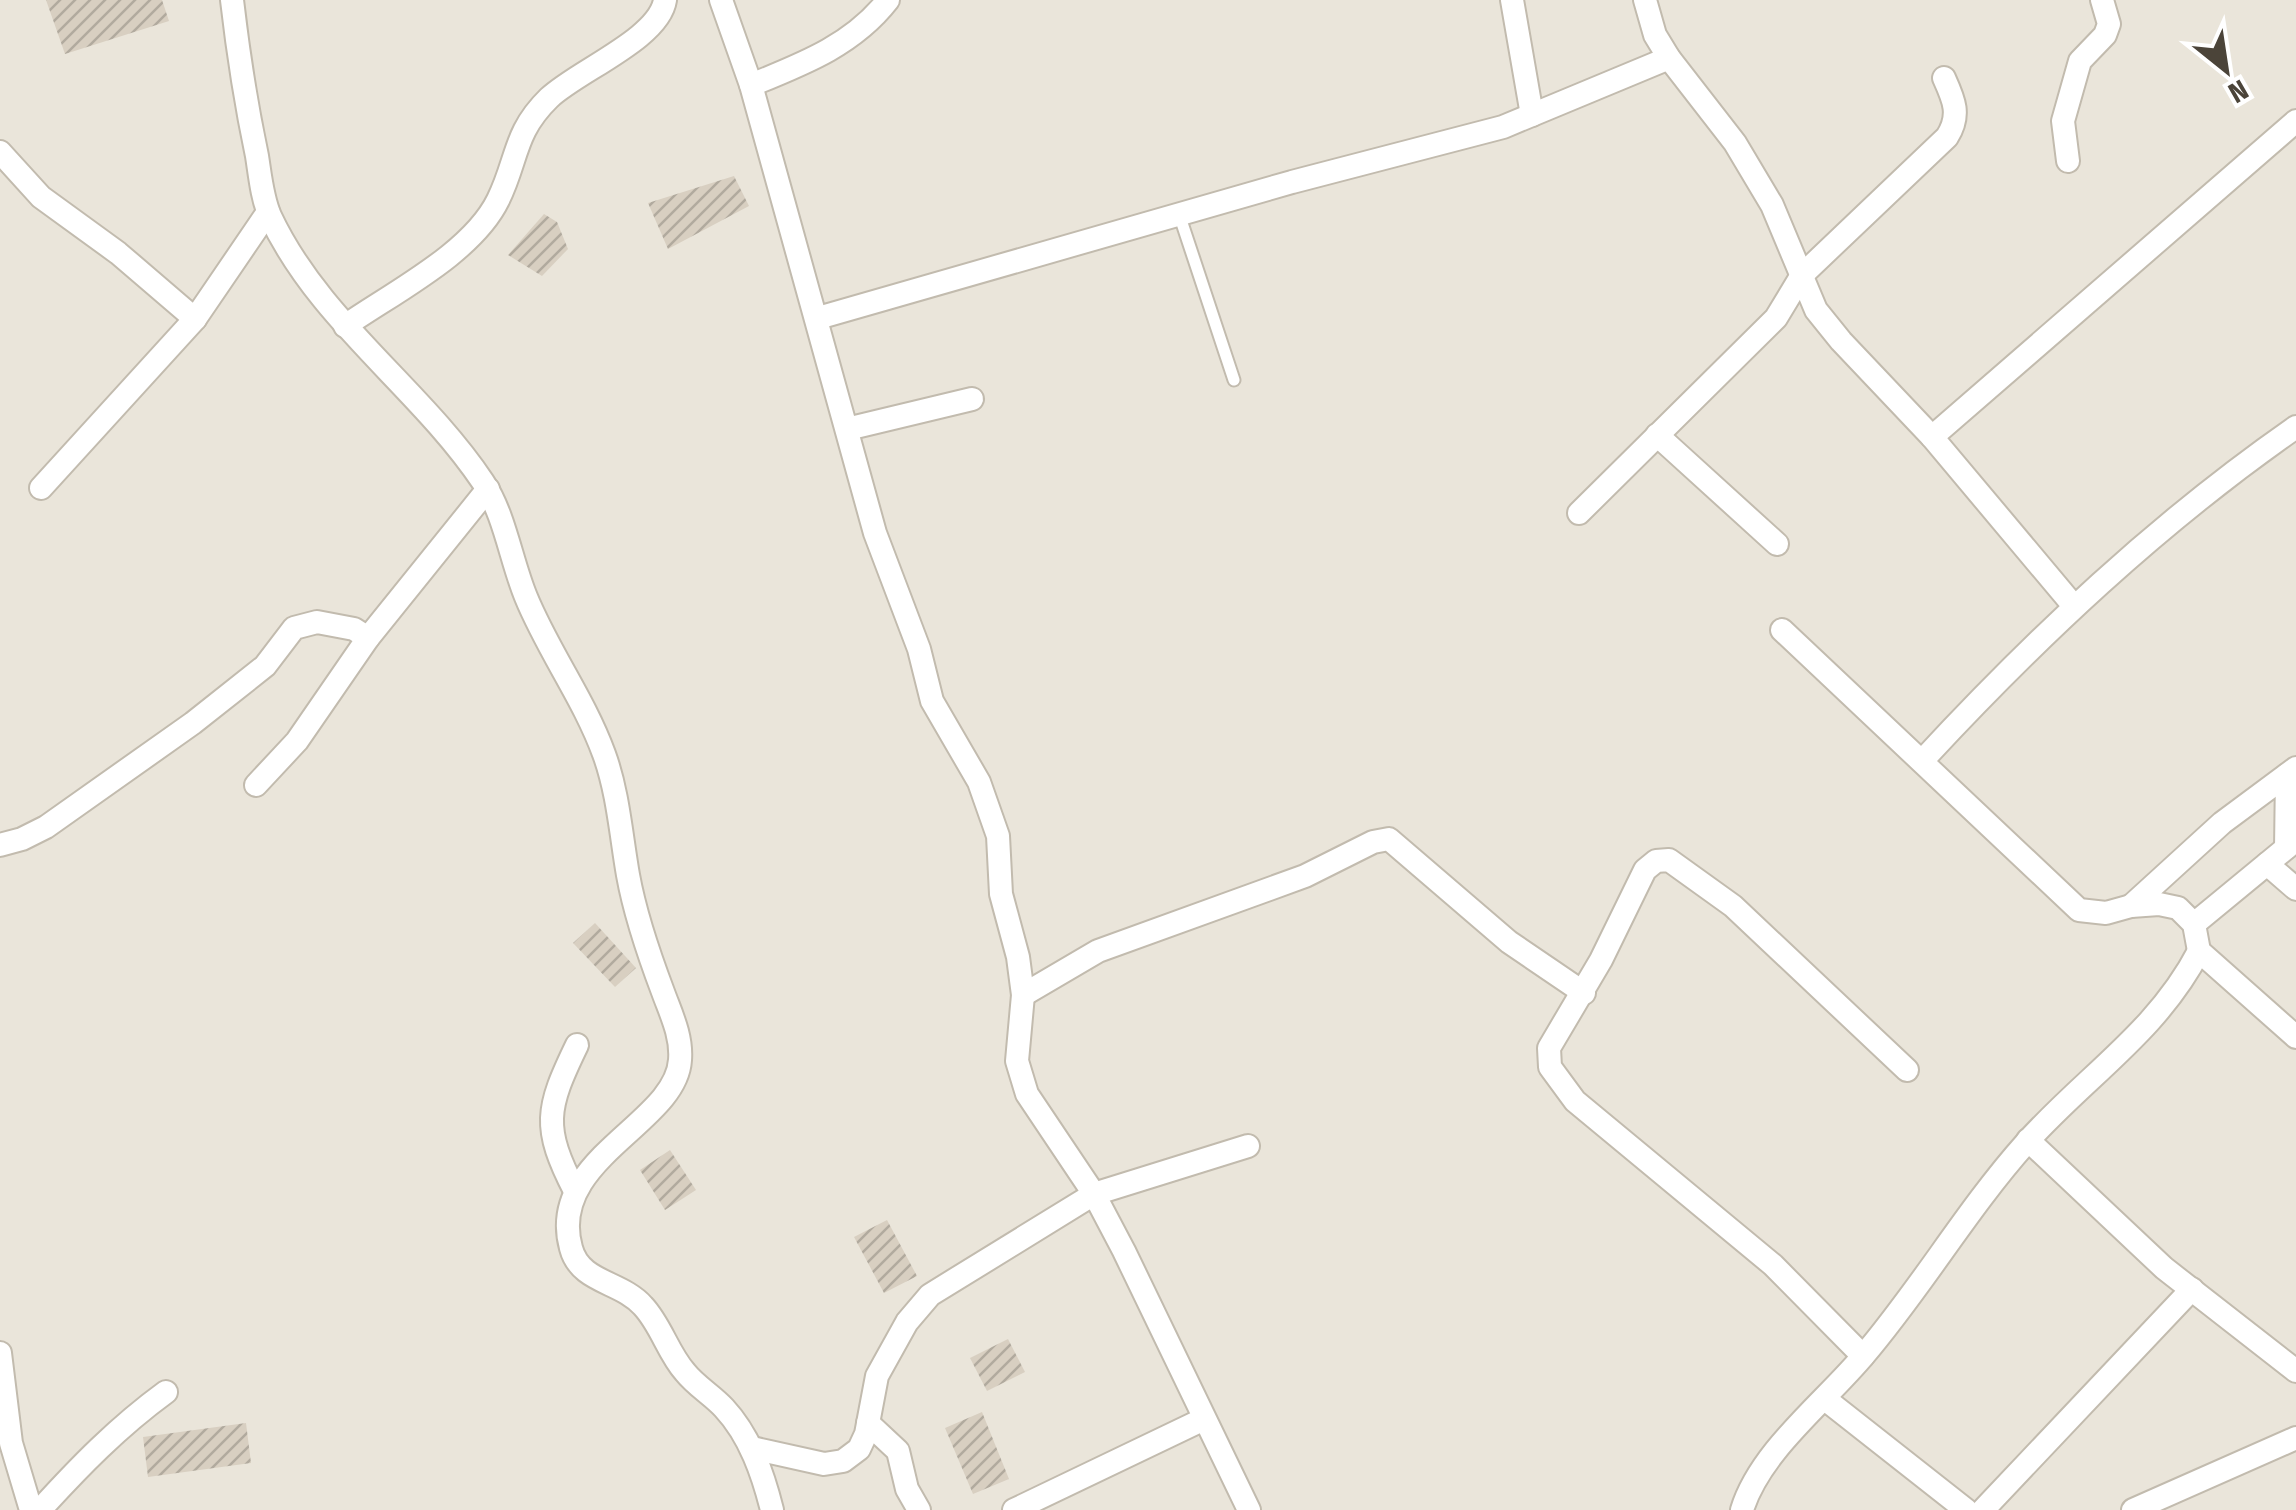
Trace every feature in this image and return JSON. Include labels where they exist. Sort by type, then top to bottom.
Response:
[{"type":"street","points":[[232,0],[268,212],[293,257],[345,326],[450,434],[488,489],[531,610],[604,755],[629,880],[652,965],[678,1033],[681,1063],[669,1089],[606,1152],[574,1191],[570,1247],[580,1267],[598,1280],[628,1292],[642,1304],[683,1371],[725,1409],[752,1448],[772,1510]]},
{"type":"street","points":[[345,326],[469,240],[498,201],[521,133],[550,96],[649,26],[658,18],[665,0]]},
{"type":"street","points":[[721,0],[752,85],[874,533],[919,649],[932,701],[979,782],[998,836],[1001,894],[1023,995],[1016,1061],[1027,1094],[1094,1194],[1249,1510]]},
{"type":"street","points":[[752,85],[835,48],[864,29],[888,0]]},
{"type":"street","points":[[1512,0],[1532,115]]},
{"type":"street","points":[[1645,0],[1655,35],[1669,58],[1735,143],[1772,205],[1816,310],[1932,437],[2073,605]]},
{"type":"street","points":[[2068,161],[2063,121],[2080,61],[2105,35],[2109,24],[2102,0]]},
{"type":"street","points":[[818,318],[1180,214],[1416,152],[1532,115],[1669,58]]},
{"type":"street","points":[[1579,513],[1776,318],[1802,275],[1947,137],[1955,124],[1956,106],[1944,78]]},
{"type":"street","points":[[1932,437],[2296,122]]},
{"type":"street","points":[[0,152],[41,197],[118,253],[196,320]]},
{"type":"street","points":[[40,488],[196,320],[268,212]]},
{"type":"street","points":[[847,429],[972,399]]},
{"type":"street","points":[[1922,761],[2073,605],[2237,468],[2296,426]]},
{"type":"street","points":[[1657,435],[1776,544]]},
{"type":"street","points":[[256,785],[297,742],[368,638],[488,489]]},
{"type":"street","points":[[0,845],[46,827],[192,723],[265,666],[284,638],[300,624],[317,622],[354,630],[368,638]]},
{"type":"street","points":[[1742,1510],[1766,1464],[1863,1356],[2028,1140],[2139,1036],[2183,982],[2199,951],[2194,924],[2178,908],[2159,904],[2106,913],[2078,910],[1782,630]]},
{"type":"street","points":[[2132,906],[2222,822],[2291,771]]},
{"type":"street","points":[[2194,924],[2291,844],[2291,771]]},
{"type":"street","points":[[1023,995],[1098,951],[1305,876],[1372,842],[1389,839],[1510,942],[1584,992]]},
{"type":"street","points":[[1863,1356],[1773,1265],[1575,1101],[1550,1068],[1550,1048],[1584,992],[1645,870],[1656,862],[1669,860],[1733,906],[1908,1070]]},
{"type":"street","points":[[2267,864],[2296,889]]},
{"type":"street","points":[[2199,951],[2296,1037]]},
{"type":"street","points":[[574,1191],[555,1152],[551,1114],[560,1080],[577,1045]]},
{"type":"street","points":[[2028,1140],[2164,1268],[2296,1371]]},
{"type":"street","points":[[752,1448],[824,1464],[843,1460],[859,1448],[877,1376],[907,1322],[930,1295],[1094,1194],[1248,1146]]},
{"type":"street","points":[[1984,1510],[2192,1288]]},
{"type":"street","points":[[0,1354],[12,1444],[31,1510]]},
{"type":"street","points":[[40,1510],[94,1451],[166,1392]]},
{"type":"street","points":[[1825,1398],[1966,1510]]},
{"type":"street","points":[[1014,1510],[1204,1419]]},
{"type":"street","points":[[868,1423],[898,1451],[907,1489],[919,1510]]},
{"type":"street","points":[[2133,1510],[2296,1438]]},
{"type":"lane","points":[[1180,214],[1234,380]]},
{"type":"shaded area","points":[[0,0],[2296,0],[2296,1510],[0,1510]]},
{"type":"building","points":[[46,0],[162,0],[169,21],[65,54]]},
{"type":"building","points":[[734,176],[749,206],[668,249],[648,203]]},
{"type":"building","points":[[544,214],[557,222],[568,249],[542,276],[508,255]]},
{"type":"building","points":[[595,923],[636,968],[615,987],[573,943]]},
{"type":"building","points":[[670,1150],[696,1190],[665,1210],[640,1170]]},
{"type":"building","points":[[887,1220],[917,1276],[884,1293],[854,1237]]},
{"type":"building","points":[[1008,1339],[1025,1372],[987,1391],[970,1358]]},
{"type":"building","points":[[982,1412],[1009,1479],[973,1494],[945,1428]]},
{"type":"building","points":[[246,1423],[251,1463],[148,1477],[143,1437]]}]
